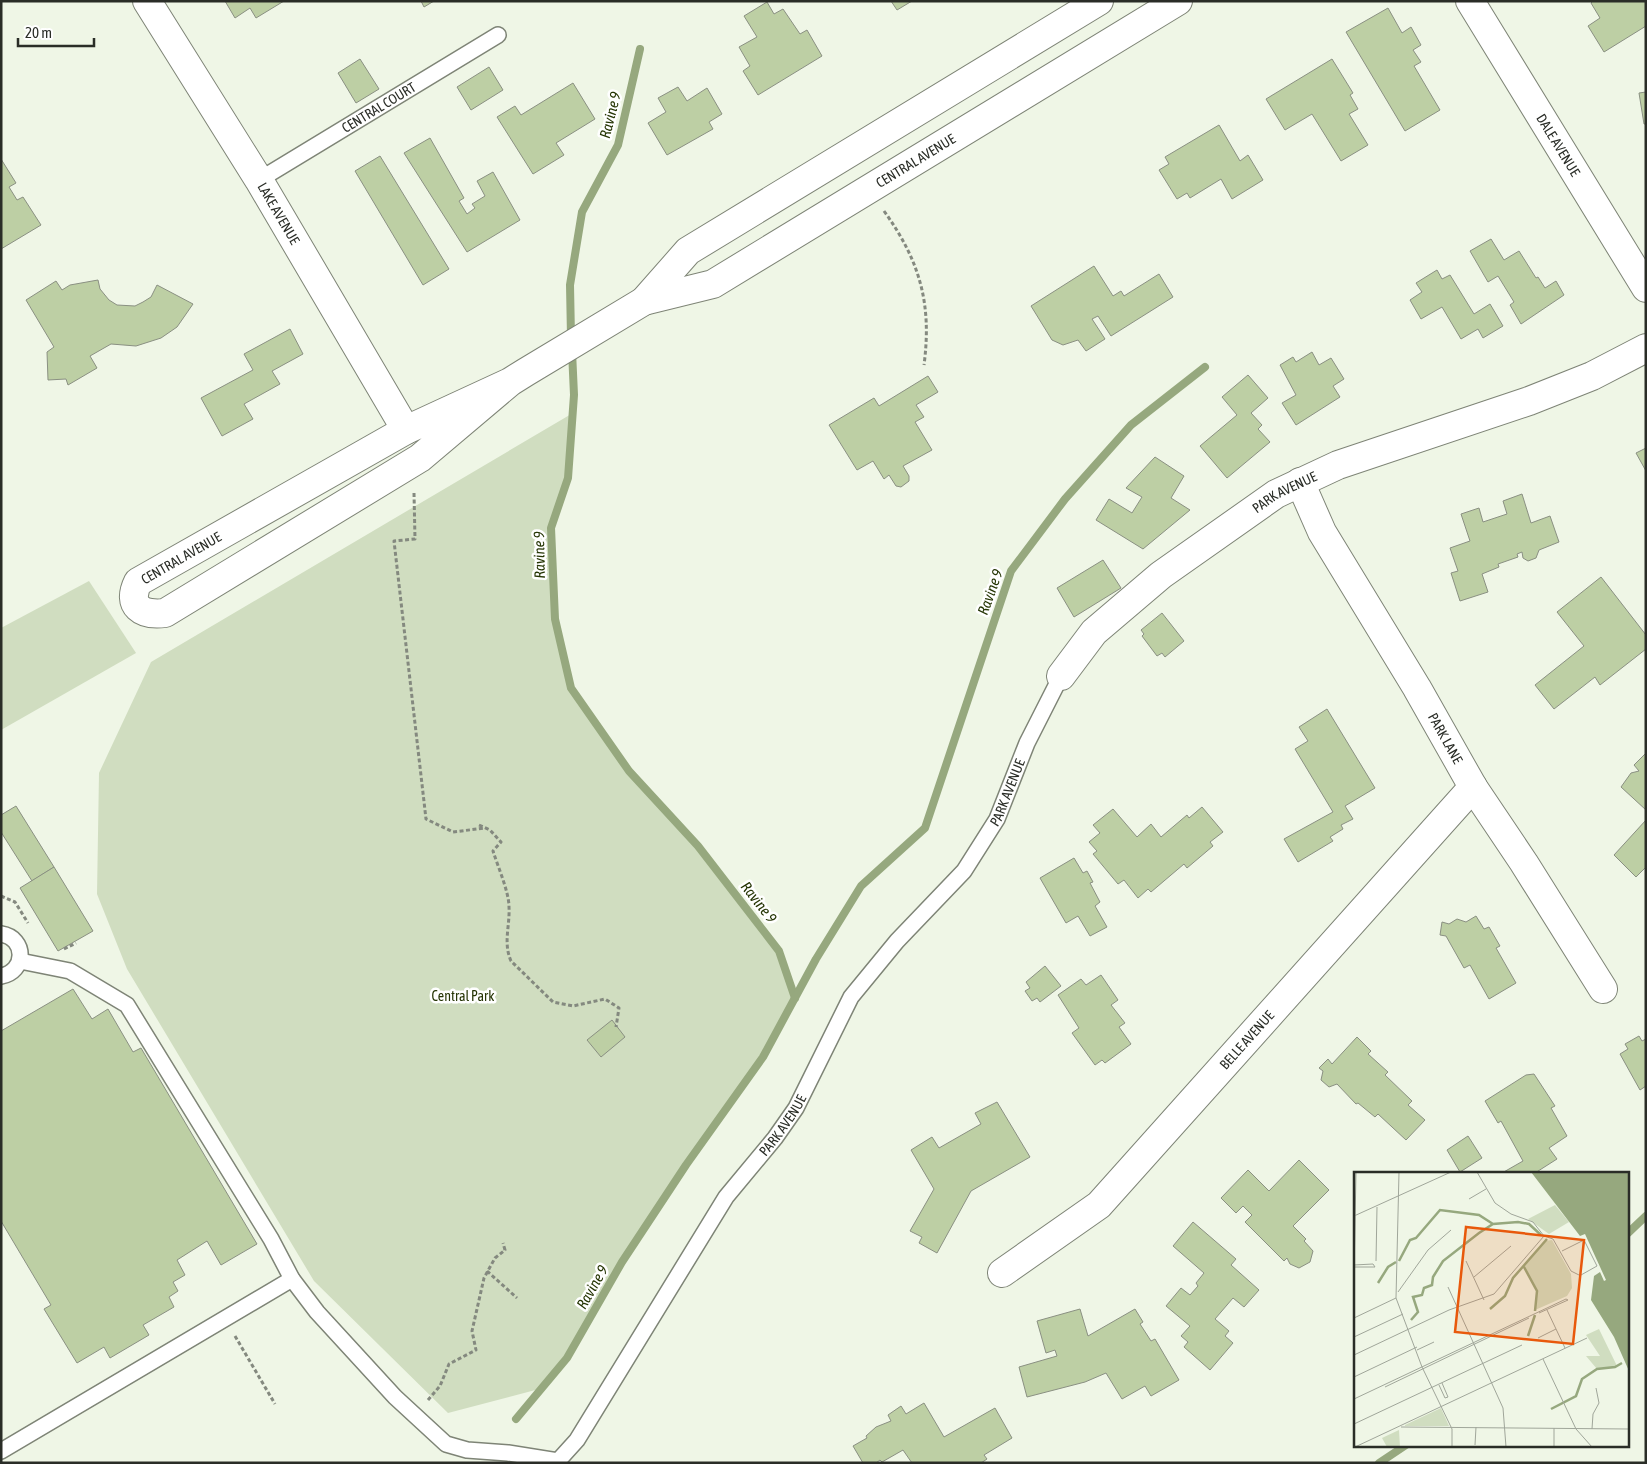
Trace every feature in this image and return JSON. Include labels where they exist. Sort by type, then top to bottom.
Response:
[{"type":"street","name":"LAKE AVENUE","points":[[147,1],[259,180],[406,430]]},
{"type":"street","name":"CENTRAL AVENUE","points":[[644,301],[688,251],[1099,1]]},
{"type":"street","name":"CENTRAL AVENUE","points":[[518,377],[420,458],[165,613],[152,615],[146,613],[140,610],[134,602],[133,592],[138,582],[406,430],[518,377],[644,301],[713,284],[1178,1]]},
{"type":"street","name":"DALE AVENUE","points":[[1470,1],[1646,288]]},
{"type":"street","points":[[1041,36],[1060,73]]},
{"type":"street","name":"PARK AVENUE","points":[[1061,676],[1094,632],[1161,575],[1276,494],[1338,465],[1529,402],[1592,376],[1646,348]]},
{"type":"street","name":"PARK LANE","points":[[1300,482],[1322,532],[1417,688],[1473,787],[1524,863],[1602,989]]},
{"type":"street","name":"BELLE AVENUE","points":[[1002,1273],[1099,1205],[1473,787]]},
{"type":"lane","name":"CENTRAL COURT","points":[[259,180],[498,35]]},
{"type":"lane","name":"PARK AVENUE","points":[[559,1462],[577,1440],[726,1197],[775,1138],[796,1108],[851,997],[897,941],[969,864],[997,819],[1027,743],[1061,676]]},
{"type":"lane","points":[[1,934],[11,937],[17,942],[21,954],[20,961],[13,972],[1,976]]},
{"type":"lane","points":[[20,961],[70,971],[128,1005],[271,1240],[292,1279],[317,1312],[395,1397],[446,1444],[467,1450],[508,1453],[559,1462]]},
{"type":"lane","points":[[1,1451],[292,1279]]},
{"type":"path","points":[[869,189],[900,233],[915,264],[928,332],[924,365]]},
{"type":"path","points":[[414,492],[415,539],[394,541],[426,819],[453,832],[485,828]]},
{"type":"path","points":[[479,825],[501,842],[493,851],[510,906],[507,953],[511,961],[541,993],[553,1002],[573,1006],[605,999],[612,1001],[619,1008],[616,1027]]},
{"type":"path","points":[[1,896],[15,902],[29,925]]},
{"type":"path","points":[[60,952],[76,943]]},
{"type":"path","points":[[424,1405],[440,1386],[449,1364],[476,1350],[472,1332],[487,1271],[495,1258],[505,1250],[503,1243]]},
{"type":"path","points":[[487,1271],[517,1298]]},
{"type":"path","points":[[225,1318],[275,1404]]},
{"type":"green space","name":"Central Park","points":[[573,413],[568,478],[551,528],[555,619],[571,688],[629,771],[698,846],[779,951],[795,998],[763,1057],[686,1165],[622,1262],[567,1358],[543,1388],[448,1413],[314,1281],[127,969],[97,894],[99,773],[151,662]]},
{"type":"green space","points":[[89,581],[136,653],[1,730],[1,628]]},
{"type":"building","points":[[225,1],[284,1],[256,18],[250,8],[235,18]]},
{"type":"building","points":[[421,1],[434,1],[424,7]]},
{"type":"building","points":[[891,1],[912,1],[897,10]]},
{"type":"building","points":[[1593,1],[1646,1],[1646,26],[1604,52],[1588,26],[1600,18],[1591,3]]},
{"type":"building","points":[[767,2],[774,14],[783,9],[800,34],[807,30],[822,56],[758,95],[743,71],[750,66],[739,47],[757,37],[744,16]]},
{"type":"building","points":[[1388,8],[1402,33],[1411,27],[1421,45],[1413,50],[1421,62],[1414,66],[1440,110],[1405,131],[1346,32]]},
{"type":"building","points":[[360,59],[379,89],[356,103],[338,73]]},
{"type":"building","points":[[1332,59],[1353,93],[1350,95],[1358,109],[1349,114],[1368,145],[1341,161],[1312,114],[1285,130],[1266,99]]},
{"type":"building","points":[[489,67],[503,90],[471,110],[457,87]]},
{"type":"building","points":[[573,83],[595,119],[556,143],[564,155],[533,174],[497,117],[515,106],[521,115]]},
{"type":"building","points":[[678,87],[687,101],[707,88],[722,114],[709,122],[713,129],[667,155],[648,123],[666,112],[658,98]]},
{"type":"building","points":[[1646,92],[1646,124],[1644,124],[1639,93]]},
{"type":"building","points":[[1219,125],[1240,161],[1248,155],[1263,180],[1232,199],[1221,179],[1190,198],[1187,193],[1177,199],[1159,170],[1169,164],[1165,157]]},
{"type":"building","points":[[430,138],[464,198],[459,201],[467,214],[475,208],[472,204],[485,196],[477,181],[493,172],[520,220],[467,252],[404,153]]},
{"type":"building","points":[[380,156],[449,269],[423,285],[355,171]]},
{"type":"building","points":[[1,159],[16,183],[9,187],[17,200],[23,197],[41,225],[1,249]]},
{"type":"building","points":[[1491,239],[1504,260],[1519,251],[1536,278],[1538,277],[1545,288],[1556,281],[1564,295],[1521,324],[1510,305],[1514,302],[1498,276],[1488,282],[1470,251]]},
{"type":"building","points":[[1094,266],[1113,296],[1121,291],[1124,296],[1159,274],[1173,297],[1111,336],[1098,316],[1092,319],[1105,339],[1086,351],[1078,340],[1063,345],[1052,340],[1031,306]]},
{"type":"building","points":[[1437,270],[1442,279],[1450,275],[1474,314],[1490,304],[1503,326],[1483,338],[1478,329],[1461,339],[1442,307],[1421,319],[1410,300],[1422,292],[1416,283]]},
{"type":"building","points":[[98,280],[100,289],[109,300],[117,305],[135,306],[143,302],[151,297],[157,285],[193,304],[177,327],[161,338],[136,346],[111,344],[90,356],[97,368],[68,385],[66,379],[48,380],[47,352],[54,347],[26,300],[56,281],[62,290],[70,285]]},
{"type":"building","points":[[290,329],[303,354],[272,371],[280,384],[244,404],[253,419],[222,436],[201,398],[253,370],[244,354]]},
{"type":"building","points":[[1312,352],[1319,365],[1331,358],[1344,379],[1333,386],[1340,397],[1296,425],[1282,403],[1296,395],[1280,365],[1293,357],[1296,362]]},
{"type":"building","points":[[1248,375],[1268,398],[1251,413],[1262,425],[1258,429],[1270,442],[1227,478],[1200,446],[1237,415],[1222,397]]},
{"type":"building","points":[[928,376],[938,392],[916,405],[924,417],[915,422],[932,450],[903,466],[909,476],[909,481],[901,487],[896,486],[889,475],[884,479],[873,461],[857,470],[829,425],[874,398],[879,406]]},
{"type":"building","points":[[1646,448],[1646,471],[1636,453]]},
{"type":"building","points":[[1155,457],[1184,476],[1171,498],[1190,510],[1143,549],[1096,520],[1109,499],[1132,513],[1142,497],[1126,488]]},
{"type":"building","points":[[1522,494],[1531,523],[1550,516],[1559,542],[1539,550],[1536,558],[1528,561],[1523,558],[1522,552],[1517,554],[1518,557],[1498,564],[1499,567],[1482,574],[1488,592],[1460,601],[1451,573],[1458,571],[1450,548],[1470,541],[1461,514],[1479,508],[1483,522],[1507,514],[1503,501]]},
{"type":"building","points":[[1103,560],[1121,588],[1074,617],[1057,588]]},
{"type":"building","points":[[1601,577],[1646,635],[1646,649],[1600,685],[1595,677],[1554,709],[1535,685],[1584,646],[1557,612]]},
{"type":"building","points":[[1162,613],[1184,641],[1165,657],[1162,653],[1157,656],[1142,636],[1144,634],[1141,630]]},
{"type":"building","points":[[1327,709],[1375,788],[1345,806],[1353,819],[1341,825],[1343,829],[1330,837],[1333,841],[1298,862],[1284,839],[1333,812],[1295,749],[1308,741],[1299,727]]},
{"type":"building","points":[[1646,753],[1646,810],[1621,787],[1631,773],[1639,771],[1634,765]]},
{"type":"building","points":[[16,806],[54,867],[32,881],[1,832],[1,815]]},
{"type":"building","points":[[1202,807],[1223,832],[1210,842],[1213,846],[1187,868],[1184,864],[1151,892],[1148,889],[1138,898],[1124,880],[1118,884],[1093,854],[1097,851],[1089,842],[1100,833],[1093,825],[1113,809],[1137,837],[1151,824],[1161,837],[1187,815],[1189,818]]},
{"type":"building","points":[[1646,820],[1646,867],[1636,877],[1614,855]]},
{"type":"building","points":[[1074,858],[1083,873],[1087,871],[1093,882],[1090,883],[1100,902],[1095,906],[1107,927],[1090,936],[1078,916],[1066,923],[1040,878]]},
{"type":"building","points":[[54,867],[93,931],[58,951],[20,888]]},
{"type":"building","points":[[1476,916],[1484,929],[1489,927],[1500,946],[1496,948],[1516,983],[1489,999],[1470,965],[1464,968],[1446,936],[1440,935],[1442,922],[1449,924],[1457,919],[1466,922]]},
{"type":"building","points":[[1045,966],[1061,986],[1040,1002],[1037,998],[1032,1001],[1025,991],[1030,988],[1026,982]]},
{"type":"building","points":[[1101,975],[1118,1000],[1111,1005],[1125,1023],[1119,1027],[1131,1044],[1105,1063],[1102,1060],[1095,1065],[1072,1033],[1079,1028],[1058,995],[1081,979],[1086,985]]},
{"type":"building","points":[[73,989],[92,1019],[108,1009],[133,1052],[141,1048],[257,1244],[221,1265],[207,1241],[177,1260],[185,1275],[173,1282],[178,1291],[169,1297],[174,1307],[143,1325],[149,1335],[110,1358],[104,1347],[77,1363],[44,1309],[51,1305],[1,1221],[1,1031]]},
{"type":"building","points":[[612,1020],[625,1037],[601,1057],[587,1040]]},
{"type":"building","points":[[1639,1036],[1642,1041],[1646,1039],[1646,1086],[1640,1090],[1620,1054],[1628,1049],[1625,1044]]},
{"type":"building","points":[[1357,1037],[1371,1051],[1368,1054],[1388,1072],[1385,1075],[1412,1101],[1408,1105],[1425,1120],[1406,1140],[1378,1114],[1375,1117],[1358,1103],[1356,1104],[1337,1084],[1329,1087],[1321,1080],[1323,1071],[1319,1068],[1328,1059],[1332,1064]]},
{"type":"building","points":[[1534,1074],[1555,1106],[1551,1108],[1567,1136],[1549,1148],[1557,1159],[1537,1172],[1504,1172],[1523,1161],[1501,1121],[1498,1123],[1485,1101],[1526,1075]]},
{"type":"building","points":[[997,1102],[1030,1157],[971,1191],[937,1253],[919,1243],[922,1237],[910,1231],[934,1189],[911,1150],[932,1137],[939,1148],[981,1124],[975,1113]]},
{"type":"building","points":[[1468,1136],[1482,1158],[1460,1172],[1447,1150]]},
{"type":"building","points":[[1299,1160],[1329,1190],[1293,1226],[1306,1239],[1304,1241],[1313,1251],[1310,1262],[1299,1268],[1290,1264],[1287,1258],[1284,1261],[1245,1222],[1252,1215],[1243,1206],[1236,1213],[1221,1198],[1248,1170],[1269,1191]]},
{"type":"building","points":[[1193,1222],[1236,1259],[1231,1265],[1259,1290],[1244,1307],[1233,1298],[1215,1319],[1229,1331],[1225,1336],[1233,1343],[1210,1370],[1184,1347],[1188,1342],[1181,1336],[1190,1326],[1166,1306],[1181,1288],[1190,1295],[1198,1286],[1196,1283],[1204,1273],[1173,1246]]},
{"type":"building","points":[[1080,1309],[1088,1336],[1135,1309],[1143,1322],[1140,1324],[1151,1341],[1155,1339],[1179,1380],[1151,1396],[1145,1386],[1122,1399],[1106,1373],[1085,1382],[1027,1397],[1019,1367],[1057,1356],[1055,1350],[1046,1353],[1037,1321]]},
{"type":"building","points":[[924,1403],[944,1437],[995,1408],[1012,1438],[984,1455],[987,1459],[981,1463],[912,1463],[903,1450],[882,1462],[880,1460],[876,1463],[863,1463],[853,1446],[867,1438],[866,1436],[876,1427],[891,1421],[888,1415],[901,1406],[906,1414]]},
{"type":"waterway","name":"Ravine 9","points":[[571,337],[570,285],[582,212],[618,145],[640,49]]},
{"type":"waterway","name":"Ravine 9","points":[[572,351],[574,395],[568,478],[551,528],[555,619],[571,688],[629,771],[698,846],[779,951],[795,998]]},
{"type":"waterway","name":"Ravine 9","points":[[516,1419],[567,1358],[622,1262],[686,1165],[763,1057],[816,959],[861,886],[925,828],[1011,571],[1065,499],[1131,425],[1205,367]]},
{"type":"waterway","name":"Ravine 9","points":[[1630,1231],[1646,1216]]},
{"type":"waterway","name":"Ravine 9","points":[[1379,1463],[1404,1446]]}]
